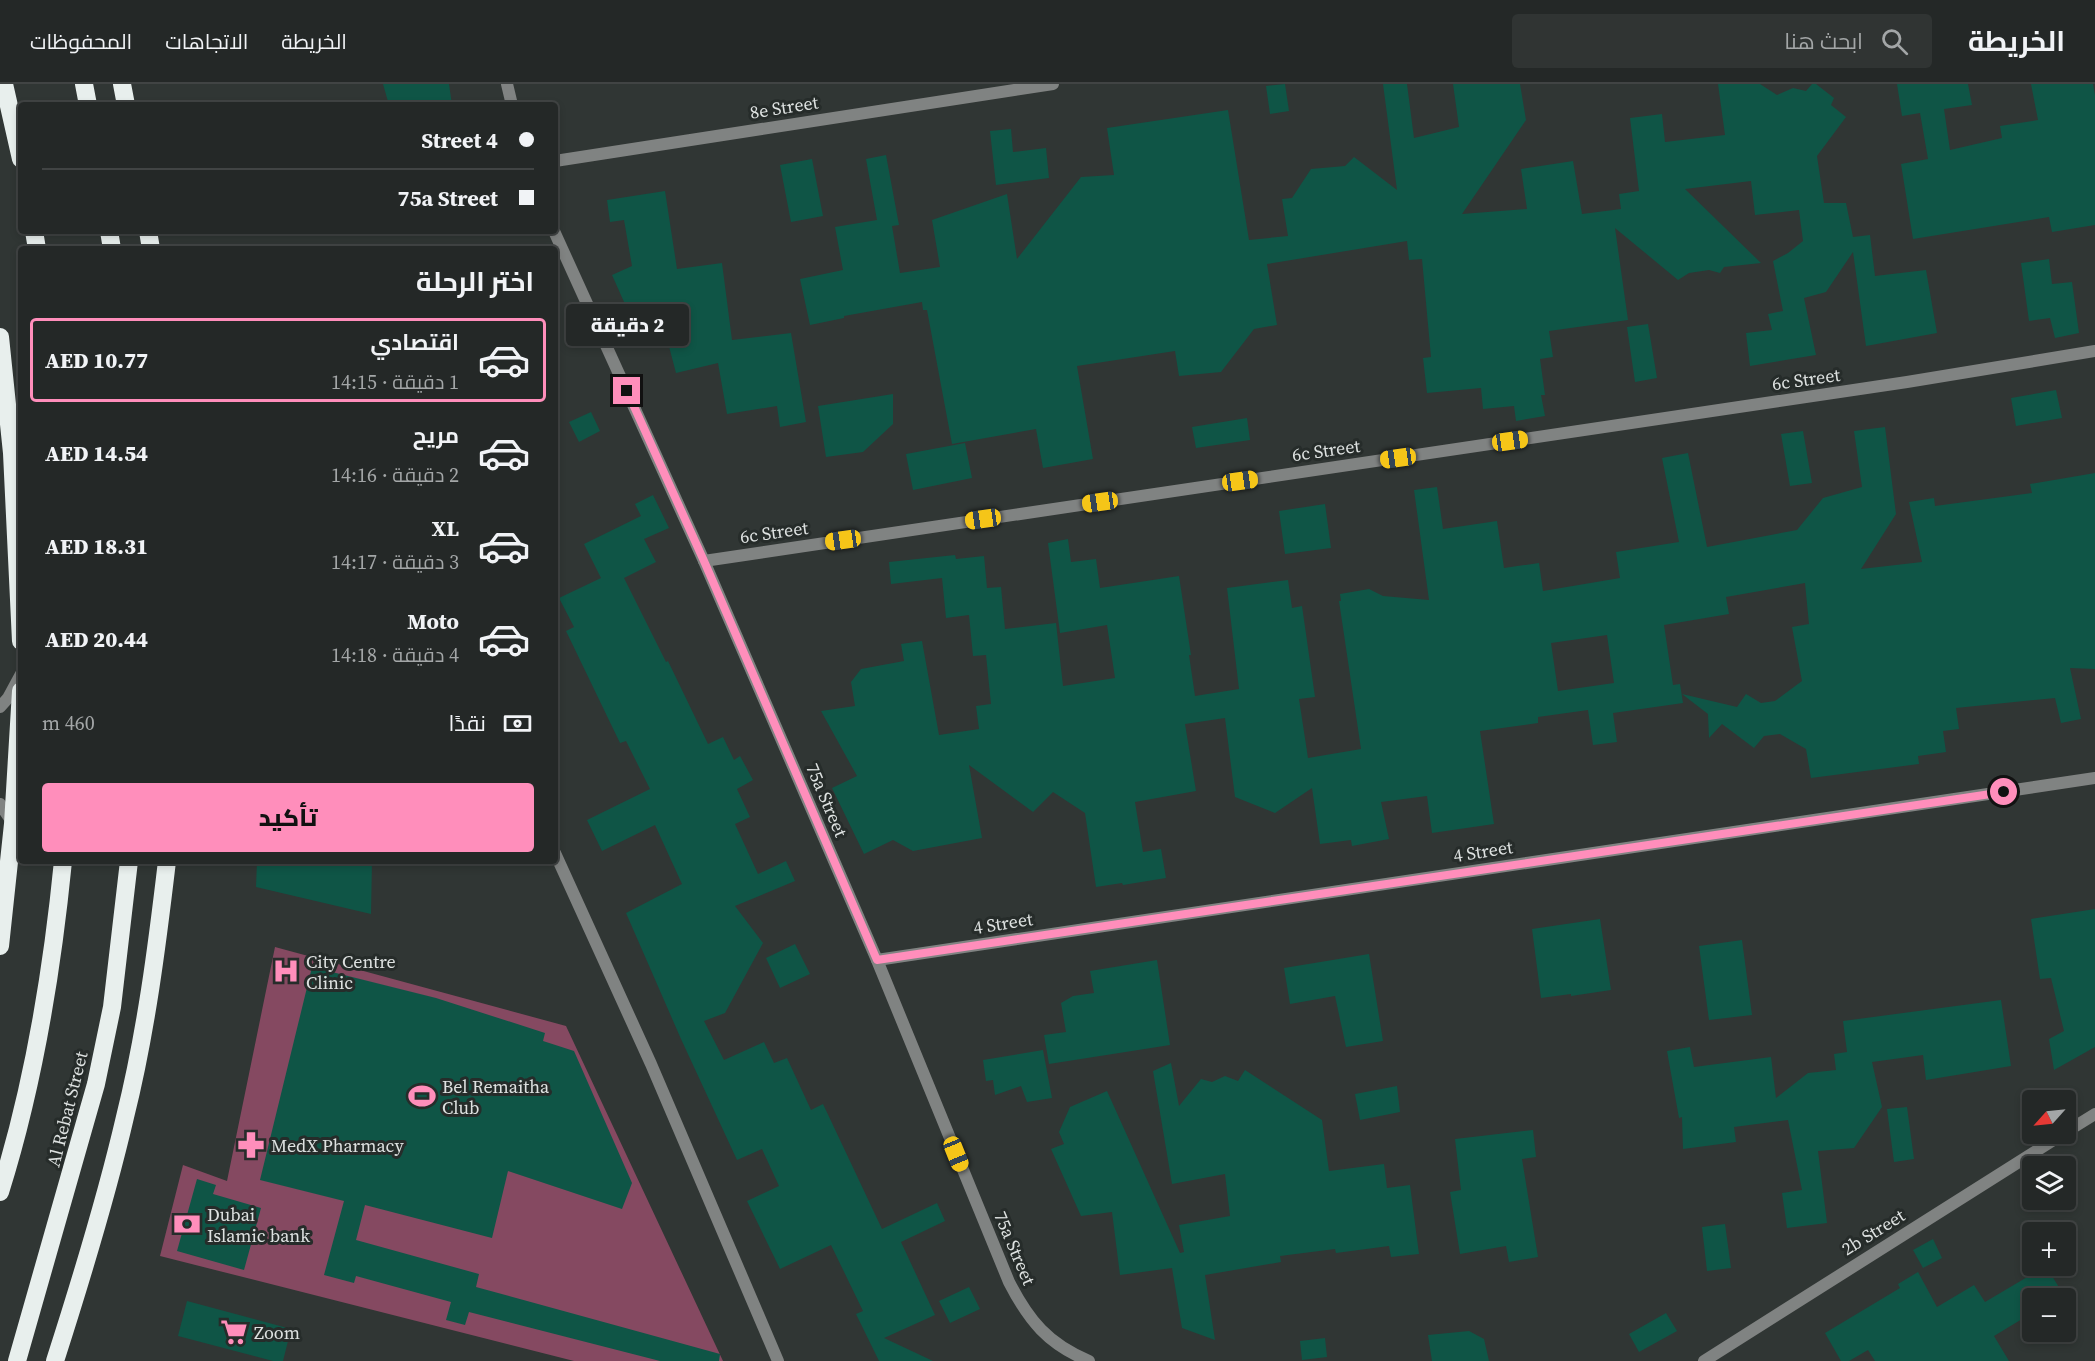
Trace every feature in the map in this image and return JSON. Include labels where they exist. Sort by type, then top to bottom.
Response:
[{"type":"highway","points":[[4,84],[18,146]]},
{"type":"highway","points":[[84,84],[87,102]]},
{"type":"highway","points":[[122,84],[125,102]]},
{"type":"highway","points":[[0,337],[12,453],[18,578]]},
{"type":"highway","points":[[0,946],[13,824],[18,742]]},
{"type":"highway","points":[[0,1192],[15,1146],[35,1059],[49,982],[63,864]]},
{"type":"highway","name":"Al Rebat Street","points":[[17,1361],[96,1084],[112,1007],[129,864]]},
{"type":"highway","points":[[55,1361],[92,1243],[126,1115],[156,956],[166,864]]},
{"type":"street","points":[[507,84],[511,102]]},
{"type":"street","name":"8e Street","points":[[558,160],[1053,84]]},
{"type":"street","name":"75a Street","points":[[555,234],[704,561],[877,960],[1009,1282],[1028,1317],[1041,1331],[1056,1344],[1089,1361]]},
{"type":"street","name":"6c Street","points":[[704,561],[1907,382],[2095,351]]},
{"type":"street","points":[[0,707],[18,680]]},
{"type":"street","name":"4 Street","points":[[877,960],[2095,778]]},
{"type":"street","points":[[0,804],[13,824]]},
{"type":"street","points":[[558,860],[651,1064],[778,1361]]},
{"type":"street","name":"2b Street","points":[[2076,1126],[2095,1114]]},
{"type":"street","name":"2b Street","points":[[1704,1361],[2047,1144]]},
{"type":"shaded area","name":"Bel Remaitha Club","points":[[275,947],[566,1026],[723,1361],[574,1361],[160,1256],[183,1165],[227,1181]]},
{"type":"building","points":[[383,84],[449,84],[452,102],[388,102]]},
{"type":"building","points":[[1285,84],[1289,111],[1270,114],[1266,86]]},
{"type":"building","points":[[1383,84],[1407,84],[1414,138],[1459,127],[1453,84],[1520,84],[1526,120],[1462,214],[1527,209],[1521,169],[1573,161],[1582,214],[1621,209],[1619,194],[1639,191],[1630,118],[1662,114],[1665,142],[1725,135],[1718,84],[1760,84],[1777,95],[1793,88],[1806,91],[1812,84],[1816,84],[1834,98],[1831,105],[1846,117],[1817,156],[1824,203],[1846,203],[1853,237],[1870,235],[1875,276],[1926,270],[1937,333],[1866,346],[1853,252],[1826,292],[1804,298],[1816,355],[1750,366],[1746,333],[1772,330],[1768,314],[1783,311],[1773,261],[1803,241],[1799,210],[1755,215],[1751,181],[1685,189],[1761,263],[1724,267],[1720,273],[1709,270],[1689,273],[1678,280],[1615,228],[1628,320],[1549,331],[1553,357],[1540,359],[1545,395],[1541,395],[1545,416],[1516,421],[1514,406],[1483,409],[1481,388],[1427,393],[1423,358],[1431,357],[1422,259],[1409,260],[1407,241],[1267,264],[1277,325],[1254,329],[1221,372],[1179,376],[1175,351],[1077,366],[1093,459],[1043,468],[1036,429],[952,444],[927,310],[923,310],[922,302],[844,316],[844,318],[810,325],[800,279],[843,270],[835,227],[877,220],[866,159],[886,155],[899,225],[892,226],[900,273],[940,267],[932,220],[1007,194],[1017,259],[1081,177],[1114,175],[1107,128],[1228,110],[1249,240],[1288,236],[1282,199],[1292,198],[1311,169],[1345,166],[1354,157],[1397,190]]},
{"type":"building","points":[[1897,84],[1968,84],[1972,105],[1944,109],[1950,150],[2002,138],[2000,126],[2038,120],[2031,84],[2093,84],[2095,95],[2095,225],[2052,232],[2049,217],[1913,239],[1901,164],[1928,159],[1920,113],[1902,116]]},
{"type":"building","points":[[1011,129],[1013,152],[1046,148],[1049,178],[996,185],[990,131]]},
{"type":"building","points":[[812,159],[823,216],[791,222],[780,165]]},
{"type":"building","points":[[665,191],[677,269],[722,263],[732,340],[791,333],[806,422],[780,427],[777,406],[727,414],[718,363],[676,373],[662,320],[637,331],[612,275],[632,266],[624,220],[610,222],[607,200]]},
{"type":"building","points":[[2049,259],[2052,284],[2072,282],[2079,333],[2055,338],[2050,318],[2029,321],[2021,263]]},
{"type":"building","points":[[1648,324],[1657,378],[1635,382],[1627,327]]},
{"type":"building","points":[[2056,390],[2062,418],[2016,426],[2011,398]]},
{"type":"building","points":[[893,394],[893,424],[863,452],[826,457],[818,406]]},
{"type":"building","points":[[591,412],[600,431],[579,442],[569,422]]},
{"type":"building","points":[[1247,418],[1250,440],[1196,448],[1192,427]]},
{"type":"building","points":[[1885,427],[1896,514],[1861,569],[1922,562],[1909,502],[1934,498],[1935,506],[2032,493],[2030,484],[2095,473],[2095,669],[2070,668],[2081,719],[2061,723],[2055,698],[1956,708],[1959,729],[1943,731],[1946,752],[1918,756],[1919,764],[1811,778],[1806,749],[1780,734],[1764,736],[1754,748],[1722,724],[1709,738],[1708,714],[1682,694],[1737,707],[1746,694],[1761,703],[1775,701],[1802,681],[1792,627],[1809,624],[1805,583],[1726,597],[1729,614],[1664,625],[1673,685],[1680,684],[1683,703],[1613,713],[1617,742],[1593,745],[1588,710],[1538,717],[1538,723],[1480,731],[1494,824],[1432,833],[1427,796],[1381,802],[1389,839],[1352,846],[1351,840],[1320,844],[1312,788],[1275,813],[1235,797],[1225,718],[1185,724],[1196,791],[1135,802],[1143,852],[1161,849],[1166,878],[1096,887],[1085,813],[1053,792],[1033,812],[969,765],[982,838],[913,851],[893,840],[864,854],[832,788],[857,776],[821,711],[855,706],[851,682],[861,669],[904,661],[901,644],[922,641],[939,735],[979,729],[976,706],[991,704],[986,655],[973,656],[969,615],[946,618],[942,578],[891,584],[889,562],[955,555],[956,559],[984,556],[987,588],[1001,587],[1005,629],[1056,623],[1063,686],[1115,678],[1107,625],[1060,633],[1048,543],[1068,539],[1071,562],[1096,559],[1100,588],[1179,576],[1195,696],[1239,689],[1227,588],[1288,580],[1292,608],[1302,606],[1315,697],[1299,699],[1308,758],[1361,749],[1339,601],[1341,601],[1340,594],[1369,589],[1383,596],[1429,600],[1414,490],[1437,487],[1443,529],[1497,521],[1504,568],[1539,563],[1543,591],[1620,578],[1616,552],[1679,542],[1662,458],[1688,453],[1707,547],[1797,530],[1823,498],[1862,487],[1854,431]],"holes":[[[1607,635],[1614,683],[1558,691],[1551,643]]]},
{"type":"building","points":[[1803,431],[1812,483],[1790,486],[1781,434]]},
{"type":"building","points":[[965,443],[972,478],[913,490],[906,454]]},
{"type":"building","points":[[653,495],[669,528],[644,539],[656,562],[624,578],[708,744],[723,737],[734,760],[740,756],[753,780],[737,789],[750,817],[735,824],[758,874],[786,861],[795,881],[735,906],[763,943],[725,1013],[704,1021],[724,1060],[764,1042],[774,1063],[787,1058],[811,1110],[823,1104],[882,1229],[937,1203],[945,1221],[901,1242],[935,1315],[884,1338],[933,1361],[879,1361],[856,1314],[863,1311],[831,1245],[780,1269],[747,1201],[779,1186],[762,1149],[737,1160],[626,913],[682,884],[655,825],[602,851],[587,820],[650,789],[626,741],[620,743],[566,631],[574,627],[559,598],[601,578],[584,544],[641,516],[635,504]]},
{"type":"building","points":[[1325,504],[1331,548],[1285,554],[1279,511]]},
{"type":"building","points":[[257,864],[372,864],[371,914],[256,887]]},
{"type":"building","points":[[2095,909],[2095,1047],[2054,1070],[2049,1039],[2064,1031],[2051,978],[2040,979],[2031,919]]},
{"type":"building","points":[[1600,919],[1611,990],[1541,998],[1532,929]]},
{"type":"building","points":[[1742,940],[1752,1015],[1709,1020],[1699,946]]},
{"type":"building","points":[[795,944],[810,974],[780,988],[766,958]]},
{"type":"building","points":[[1369,954],[1383,1041],[1346,1047],[1335,996],[1290,1004],[1284,968]]},
{"type":"building","points":[[1157,960],[1170,1045],[1049,1064],[1044,1035],[1066,1032],[1061,1003],[1073,996],[1094,993],[1090,971]]},
{"type":"building","points":[[312,967],[436,998],[545,1033],[543,1041],[574,1051],[632,1183],[622,1209],[508,1171],[492,1238],[365,1205],[356,1240],[479,1274],[476,1287],[720,1354],[719,1361],[660,1361],[469,1312],[465,1325],[446,1320],[451,1302],[356,1276],[354,1283],[324,1275],[344,1201],[260,1180]]},
{"type":"building","points":[[2001,1000],[2011,1066],[1926,1080],[1923,1055],[1872,1062],[1882,1107],[1854,1148],[1818,1151],[1827,1223],[1787,1228],[1782,1193],[1802,1190],[1788,1120],[1734,1127],[1736,1142],[1683,1149],[1682,1117],[1679,1118],[1667,1051],[1690,1047],[1694,1067],[1771,1057],[1776,1098],[1808,1073],[1836,1070],[1834,1054],[1847,1052],[1843,1021]]},
{"type":"building","points":[[1043,1050],[1052,1098],[1027,1102],[1021,1086],[995,1095],[993,1080],[986,1081],[983,1060]]},
{"type":"building","points":[[1171,1063],[1179,1106],[1201,1079],[1212,1082],[1225,1076],[1238,1081],[1245,1070],[1322,1120],[1329,1171],[1384,1164],[1387,1188],[1410,1185],[1419,1254],[1391,1257],[1389,1246],[1336,1253],[1335,1249],[1280,1256],[1281,1262],[1205,1275],[1215,1340],[1182,1328],[1172,1268],[1120,1275],[1112,1212],[1081,1216],[1051,1149],[1064,1144],[1059,1132],[1070,1107],[1107,1091],[1180,1253],[1184,1252],[1179,1225],[1230,1216],[1225,1174],[1172,1184],[1153,1071]]},
{"type":"building","points":[[1397,1086],[1400,1112],[1360,1120],[1355,1094]]},
{"type":"building","points":[[1907,1107],[1914,1159],[1894,1162],[1887,1109]]},
{"type":"building","points":[[1533,1130],[1536,1157],[1522,1159],[1538,1257],[1509,1262],[1506,1246],[1460,1254],[1450,1192],[1461,1190],[1455,1139]]},
{"type":"building","points":[[197,1179],[216,1185],[213,1194],[261,1208],[244,1270],[177,1251]]},
{"type":"building","points":[[1725,1224],[1731,1268],[1707,1271],[1702,1227]]},
{"type":"building","points":[[1933,1239],[1942,1258],[1923,1268],[1913,1250]]},
{"type":"building","points":[[1918,1272],[1937,1307],[1974,1285],[1985,1302],[2029,1276],[2052,1276],[2059,1288],[2022,1288],[2022,1319],[1994,1336],[2009,1361],[1875,1361],[1868,1350],[1849,1361],[1841,1361],[1825,1333],[1900,1288],[1898,1284]]},
{"type":"building","points":[[969,1287],[980,1309],[950,1323],[939,1301]]},
{"type":"building","name":"Zoom","points":[[187,1301],[291,1329],[283,1361],[273,1361],[178,1336]]},
{"type":"building","points":[[1666,1313],[1677,1331],[1639,1352],[1629,1334]]},
{"type":"building","points":[[1469,1331],[1484,1339],[1489,1361],[1432,1361],[1428,1335]]},
{"type":"building","points":[[1325,1338],[1327,1357],[1302,1360],[1300,1341]]},
{"type":"place","name":"City Centre Clinic","points":[[286,971]]},
{"type":"place","name":"Bel Remaitha Club","points":[[422,1096]]},
{"type":"place","name":"MedX Pharmacy","points":[[251,1145]]},
{"type":"place","name":"Dubai Islamic bank","points":[[187,1224]]},
{"type":"place","name":"Zoom","points":[[234,1332]]},
{"type":"route","points":[[627,391],[704,561],[877,960],[2004,792]]}]
